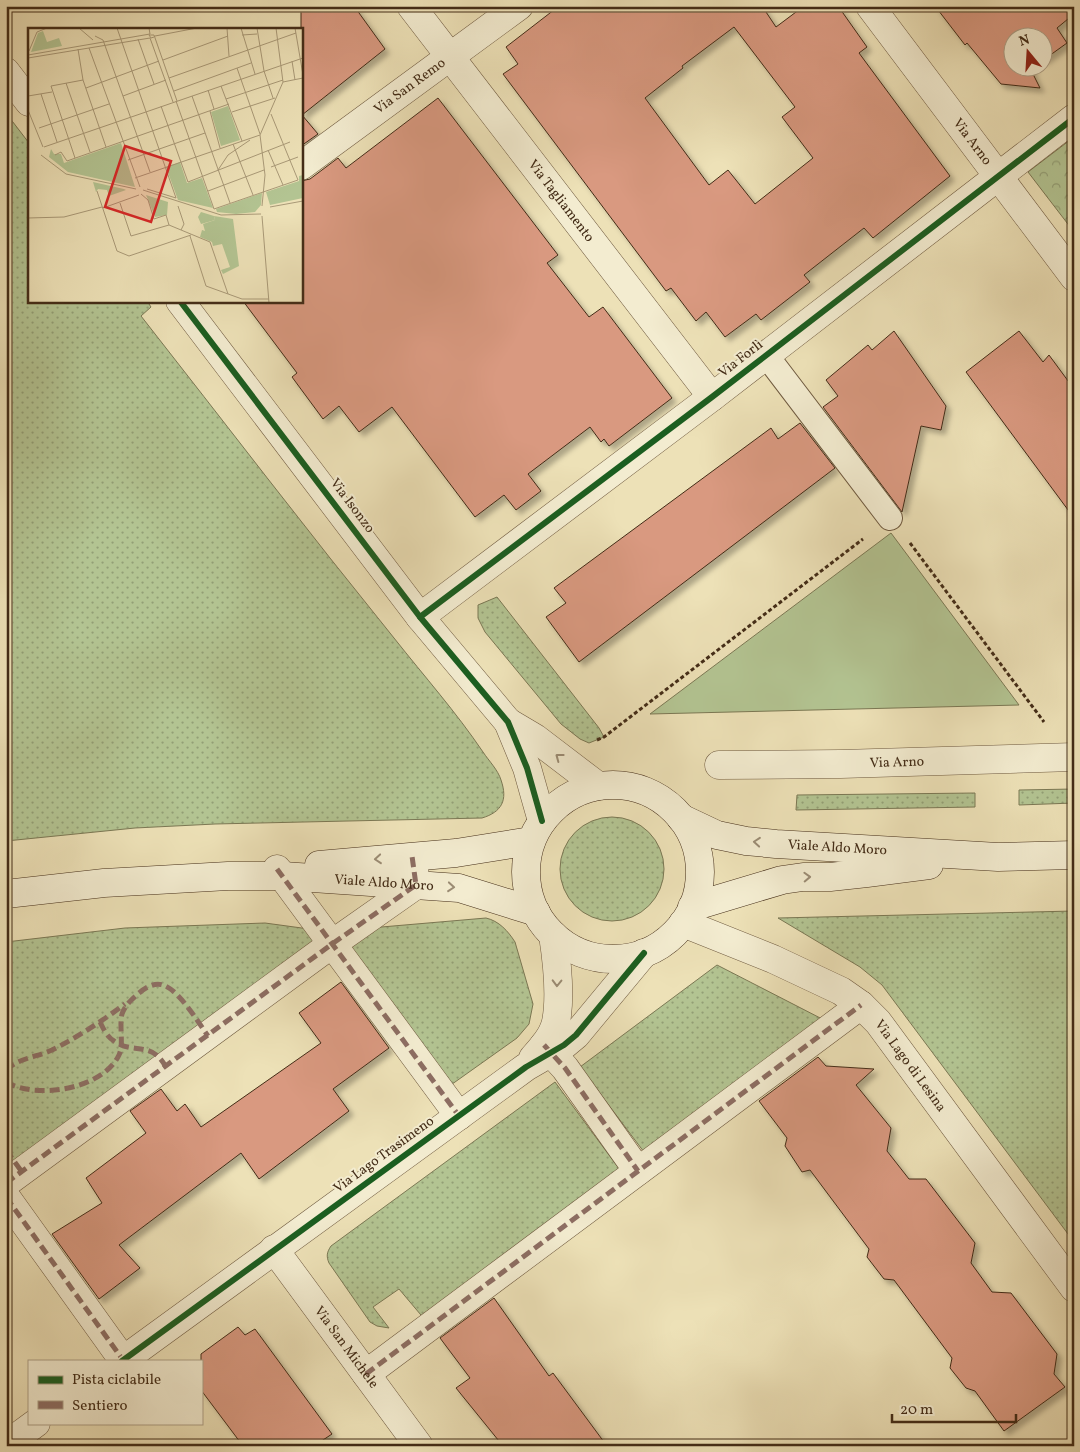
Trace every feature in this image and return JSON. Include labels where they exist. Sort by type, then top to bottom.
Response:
[{"type":"street","name":"Via Tagliamento","points":[[411,6],[712,397]]},
{"type":"street","name":"Via San Remo","points":[[302,165],[451,58],[519,6]]},
{"type":"street","name":"Via Arno","points":[[870,6],[1074,277]]},
{"type":"street","points":[[6,72],[28,101]]},
{"type":"street","name":"Via Forlì","points":[[420,617],[712,397],[1074,118]]},
{"type":"street","name":"Via Isonzo","points":[[181,302],[420,617],[508,722]]},
{"type":"street","points":[[508,722],[535,738],[598,786]]},
{"type":"street","points":[[508,722],[527,768],[536,831]]},
{"type":"street","name":"Via Arno","points":[[719,765],[841,764],[1072,757]]},
{"type":"street","name":"Viale Aldo Moro","points":[[622,785],[645,790],[665,802],[681,818],[692,834],[698,852],[700,870],[698,889],[688,915],[672,935],[658,946],[644,952],[620,958],[596,957],[566,945],[543,924],[527,889],[526,865],[536,831],[557,804],[577,792],[598,786],[622,785]]},
{"type":"street","name":"Viale Aldo Moro","points":[[681,818],[717,836],[746,841],[998,857],[1074,855]]},
{"type":"street","name":"Viale Aldo Moro","points":[[6,894],[104,883],[280,872],[456,852],[536,831]]},
{"type":"street","points":[[6,1183],[332,944],[416,885],[412,856]]},
{"type":"street","name":"Viale Aldo Moro","points":[[688,915],[782,880],[868,873],[998,857]]},
{"type":"street","points":[[280,872],[459,1116]]},
{"type":"street","name":"Viale Aldo Moro","points":[[280,872],[459,888],[536,912]]},
{"type":"street","name":"Via Lago di Lesina","points":[[688,915],[773,959],[841,991],[861,1005],[884,1030],[1074,1288]]},
{"type":"street","name":"Via Lago Trasimeno","points":[[548,1049],[556,1023],[558,978],[553,935]]},
{"type":"street","name":"Via Lago Trasimeno","points":[[122,1360],[459,1116],[548,1049],[576,1035],[644,952]]},
{"type":"street","points":[[366,1374],[861,1005]]},
{"type":"street","points":[[548,1049],[565,1068],[638,1172]]},
{"type":"street","points":[[6,1197],[122,1360]]},
{"type":"street","name":"Via San Michele","points":[[274,1250],[419,1446]]},
{"type":"street","points":[[6,1445],[35,1424]]},
{"type":"lane","points":[[766,355],[890,518]]},
{"type":"path","points":[[589,743],[604,736],[890,518],[1072,757]]},
{"type":"green space","points":[[6,113],[28,142],[28,302],[148,302],[151,307],[141,316],[330,558],[451,708],[496,769],[500,776],[504,794],[499,809],[482,818],[215,824],[135,828],[6,841]]},
{"type":"green space","points":[[1074,137],[1074,232],[1028,172]]},
{"type":"green space","points":[[891,533],[1019,705],[650,714]]},
{"type":"green space","points":[[497,597],[604,737],[589,743],[580,739],[561,724],[485,632],[478,618],[478,605]]},
{"type":"green space","points":[[1074,789],[1074,803],[1019,805],[1019,790]]},
{"type":"green space","points":[[975,793],[975,807],[796,810],[797,795]]},
{"type":"green space","points":[[612,817],[632,821],[649,832],[660,849],[664,869],[660,889],[649,906],[632,917],[612,921],[592,917],[575,906],[564,889],[560,869],[564,849],[575,832],[592,821]]},
{"type":"green space","points":[[1074,911],[1074,1242],[882,985],[860,967],[778,918]]},
{"type":"green space","points":[[486,918],[495,921],[503,927],[515,942],[533,1004],[529,1024],[517,1038],[448,1087],[344,946],[370,928]]},
{"type":"green space","points":[[265,923],[309,929],[318,946],[6,1173],[6,942],[125,928]]},
{"type":"green space","points":[[717,965],[828,1022],[647,1156],[580,1067]]},
{"type":"green space","points":[[555,1082],[623,1174],[426,1321],[399,1289],[373,1307],[389,1328],[377,1326],[370,1322],[329,1263],[327,1254],[331,1246]]},
{"type":"building","points":[[301,6],[354,6],[385,49],[302,115],[302,28]]},
{"type":"building","points":[[559,6],[762,6],[776,27],[804,6],[838,6],[867,47],[859,53],[950,176],[873,238],[864,228],[804,275],[810,282],[761,320],[756,314],[725,337],[706,312],[696,321],[671,288],[666,291],[503,74],[518,64],[506,47]],"holes":[[[734,27],[795,107],[782,117],[813,158],[755,204],[728,170],[709,185],[645,98],[683,68],[682,66]]]},
{"type":"building","points":[[935,6],[1074,6],[1074,14],[1057,28],[1067,43],[1052,54],[1052,28],[1002,28],[1002,78],[1035,78],[1040,88],[1001,84],[967,43],[965,45]]},
{"type":"building","points":[[438,98],[558,255],[547,263],[589,317],[603,307],[672,398],[609,446],[604,439],[601,442],[590,427],[528,474],[541,491],[516,510],[504,495],[475,517],[392,407],[359,432],[339,406],[323,419],[292,377],[297,373],[244,302],[302,302],[302,181],[310,179],[338,158],[346,168]]},
{"type":"building","points":[[302,115],[318,134],[302,145]]},
{"type":"building","points":[[894,331],[946,406],[941,430],[921,426],[902,512],[823,407],[838,396],[826,380],[868,345],[872,350]]},
{"type":"building","points":[[1019,331],[1043,362],[1049,355],[1074,389],[1074,518],[966,372]]},
{"type":"building","points":[[800,423],[835,468],[579,662],[546,617],[566,603],[554,588],[771,428],[778,439]]},
{"type":"building","points":[[341,982],[389,1048],[333,1089],[349,1111],[259,1179],[241,1153],[119,1245],[140,1268],[99,1299],[52,1234],[102,1203],[86,1178],[146,1133],[130,1111],[161,1089],[177,1111],[185,1104],[201,1127],[321,1043],[299,1013]]},
{"type":"building","points":[[818,1057],[826,1066],[874,1069],[856,1085],[891,1128],[887,1151],[909,1179],[926,1179],[975,1243],[971,1263],[992,1292],[1011,1293],[1057,1354],[1054,1374],[1065,1387],[1004,1431],[975,1391],[966,1388],[950,1368],[952,1358],[894,1280],[884,1279],[867,1257],[869,1249],[810,1170],[802,1172],[785,1146],[787,1138],[759,1101]]},
{"type":"building","points":[[494,1298],[549,1376],[553,1373],[607,1446],[503,1446],[456,1388],[470,1378],[440,1338]]},
{"type":"building","points":[[238,1327],[245,1335],[255,1329],[332,1434],[314,1446],[243,1446],[202,1391],[201,1354]]},
{"type":"marked path","points":[[6,1183],[332,944],[416,885],[412,856]]},
{"type":"marked path","points":[[277,869],[459,1116]]},
{"type":"marked path","points":[[6,1082],[34,1090],[51,1090],[68,1088],[99,1076],[111,1067],[119,1055],[121,1019],[125,1008],[139,993],[153,985],[163,985],[175,993],[188,1007],[208,1036]]},
{"type":"marked path","points":[[6,1070],[28,1058],[62,1045],[125,1004]]},
{"type":"marked path","points":[[366,1374],[861,1005]]},
{"type":"marked path","points":[[100,1022],[107,1035],[114,1041],[121,1045],[148,1051],[160,1059],[166,1067]]},
{"type":"marked path","points":[[544,1045],[565,1068],[638,1171]]},
{"type":"marked path","points":[[6,1150],[22,1172]]},
{"type":"marked path","points":[[6,1197],[123,1360]]},
{"type":"cycle path","points":[[420,617],[712,397],[1074,118]]},
{"type":"cycle path","points":[[181,302],[420,617],[508,722],[527,768],[542,821]]},
{"type":"cycle path","points":[[123,1360],[526,1067],[564,1045],[576,1035],[644,953]]}]
